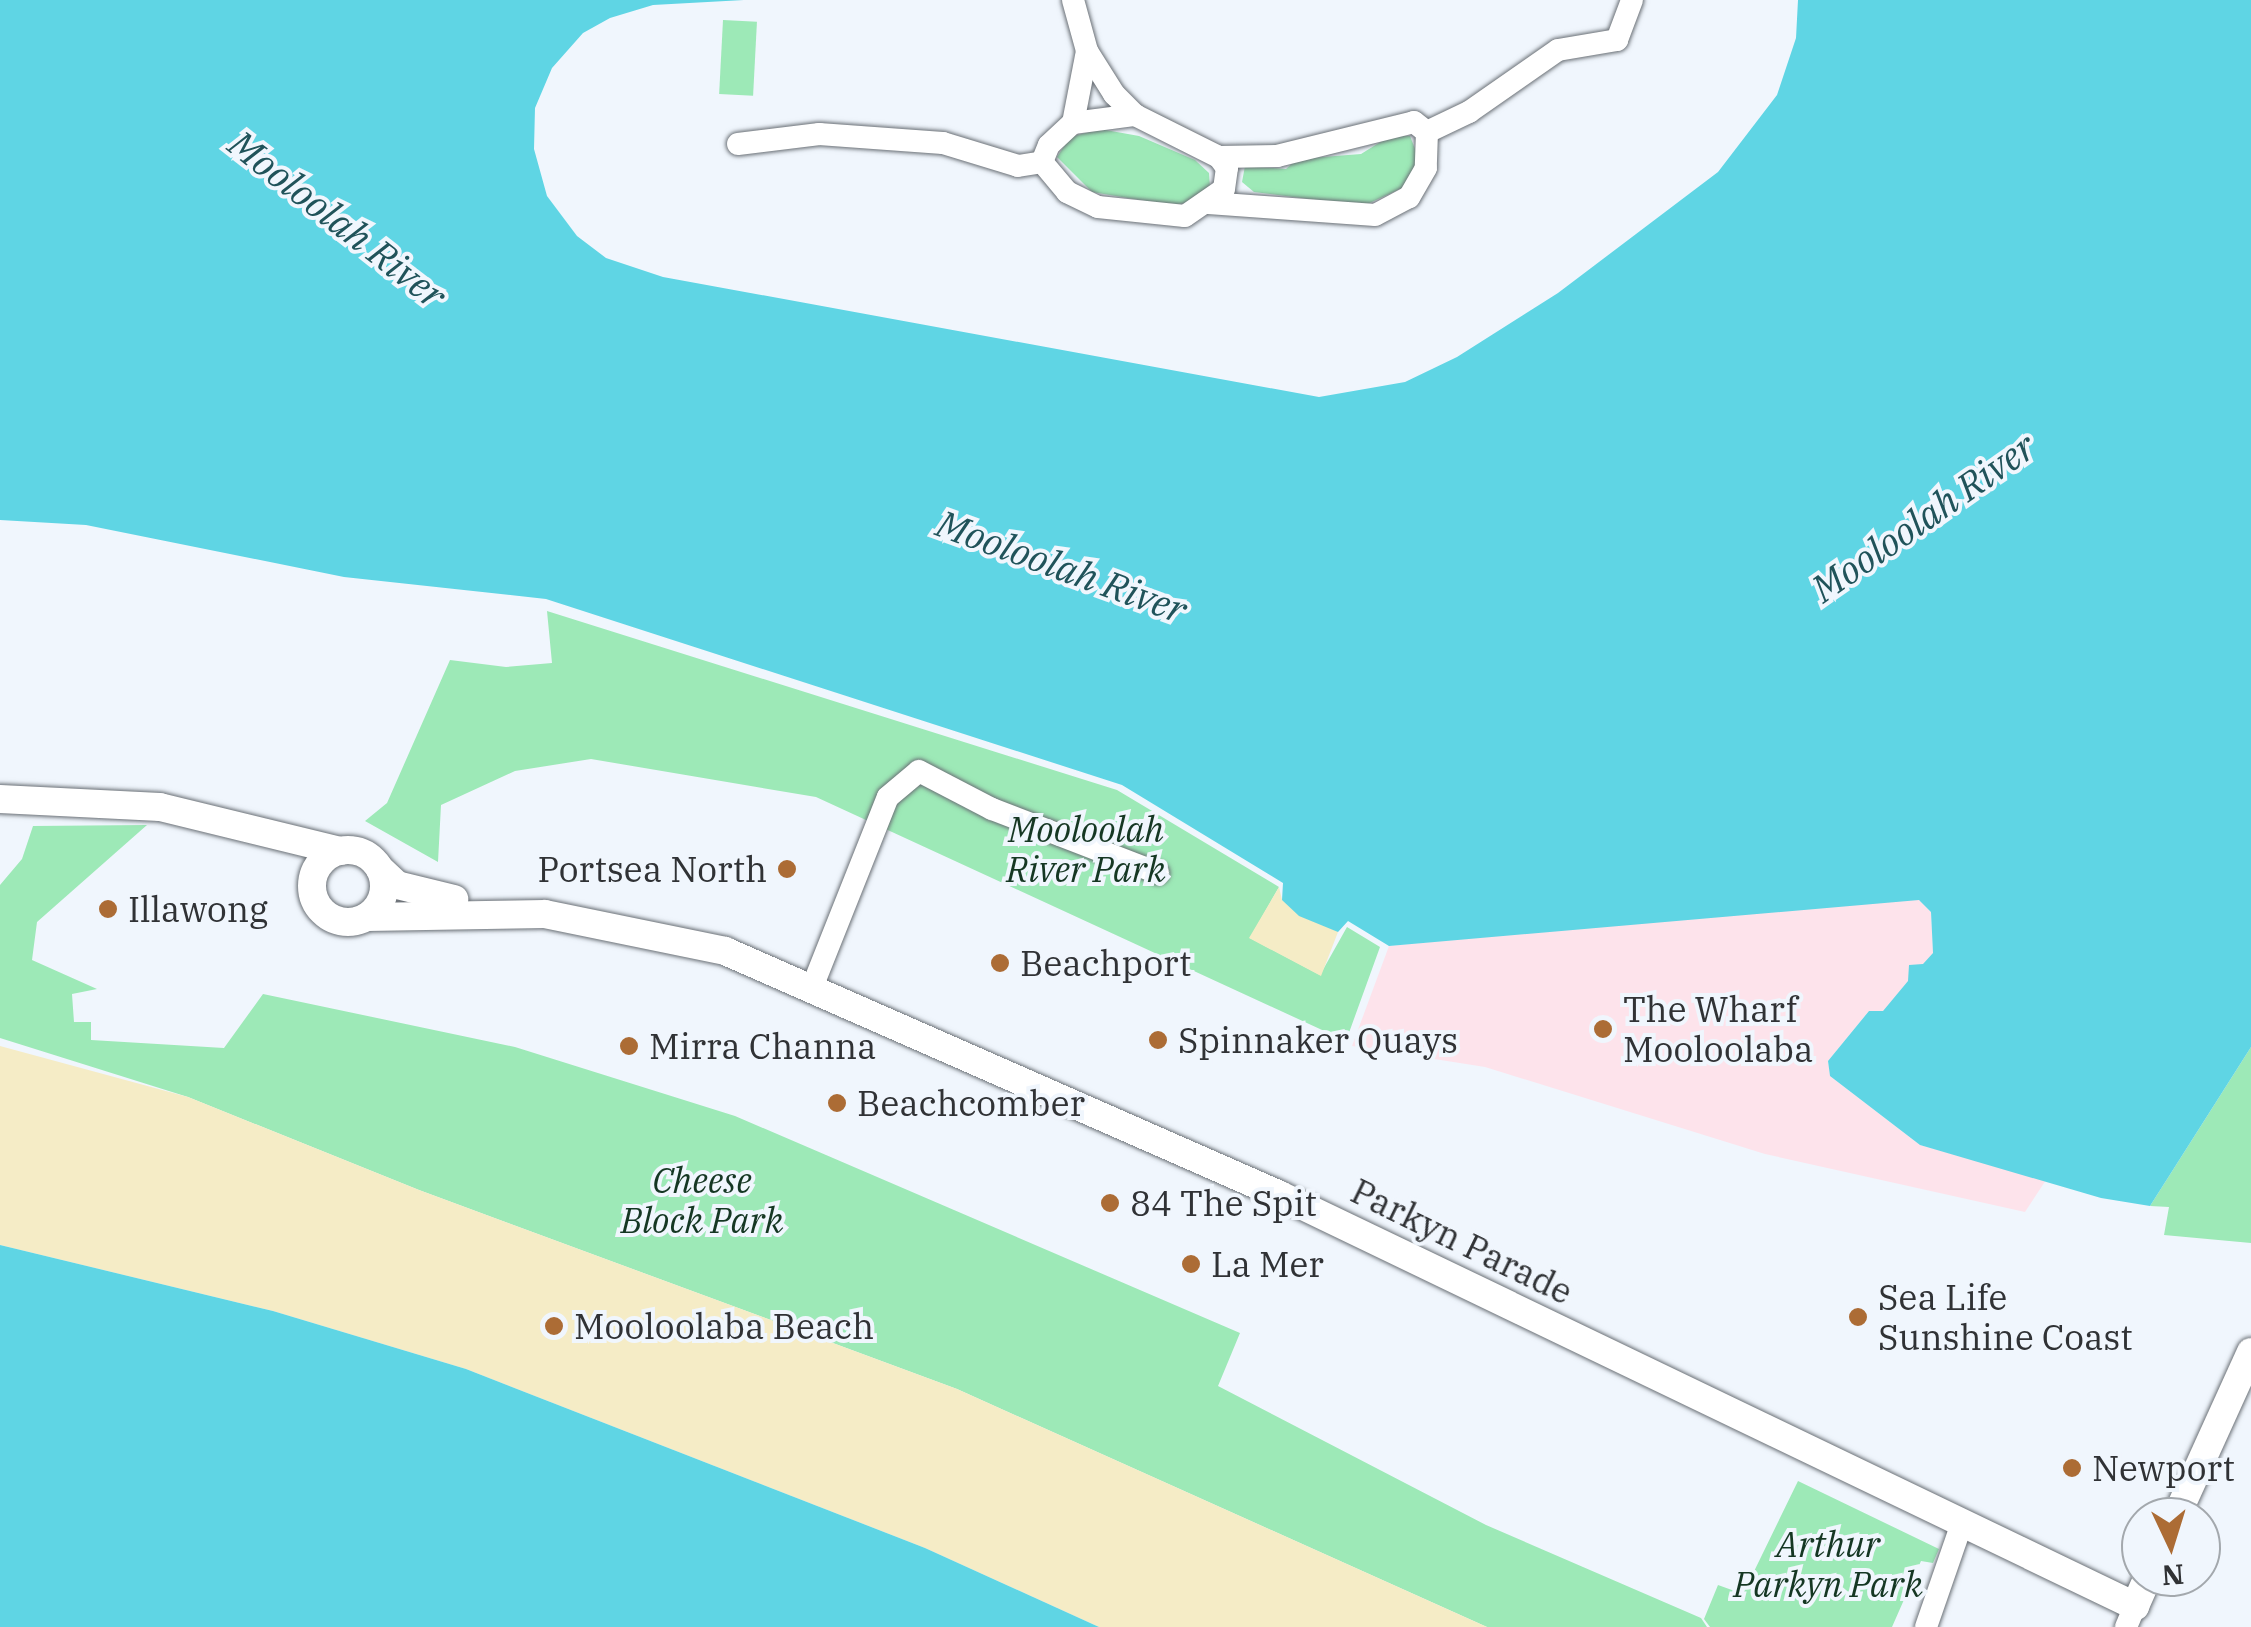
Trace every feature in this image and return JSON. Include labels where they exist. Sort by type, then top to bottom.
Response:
[{"type":"street","points":[[1073,0],[1088,52],[1134,114],[1218,157],[1277,156],[1414,122],[1427,132]]},
{"type":"street","points":[[1427,132],[1558,50],[1617,40],[1632,0]]},
{"type":"street","points":[[1073,124],[1088,52]]},
{"type":"street","points":[[1042,162],[1048,146],[1073,124],[1134,114]]},
{"type":"street","points":[[1208,203],[1374,215],[1410,197],[1426,168],[1427,132]]},
{"type":"street","points":[[738,144],[819,134],[944,143],[1018,166],[1042,162]]},
{"type":"street","points":[[1042,162],[1067,192],[1098,207],[1185,216],[1208,203],[1228,177],[1218,157]]},
{"type":"street","points":[[813,985],[888,797],[919,771],[992,809],[1158,873]]},
{"type":"street","points":[[0,799],[122,802],[244,825],[364,854],[380,868],[383,895],[367,916],[347,922],[329,916],[317,903],[312,883],[292,851],[244,825]]},
{"type":"street","points":[[312,883],[321,863],[341,851]]},
{"type":"street","name":"Parkyn Parade","points":[[380,868],[408,889],[514,911],[637,929],[725,952],[813,985],[1280,1195],[1961,1526],[2130,1616]]},
{"type":"street","name":"Parkyn Parade","points":[[367,916],[514,911]]},
{"type":"street","points":[[2185,1497],[2251,1352]]},
{"type":"street","points":[[1926,1627],[1961,1526]]},
{"type":"shaded area","name":"The Wharf Mooloolaba","points":[[1900,897],[1919,900],[1931,912],[1933,953],[1883,1011],[1869,1011],[1828,1061],[1830,1076],[1920,1145],[2046,1180],[2025,1212],[1765,1154],[1485,1067],[1352,1046],[1389,946]]},
{"type":"green space","points":[[723,20],[757,22],[753,96],[719,94]]},
{"type":"green space","points":[[1100,129],[1139,136],[1195,160],[1209,173],[1210,188],[1196,202],[1169,205],[1092,192],[1057,157],[1070,137]]},
{"type":"green space","points":[[1390,136],[1410,136],[1419,159],[1409,185],[1363,206],[1254,192],[1242,182],[1245,166],[1286,169],[1297,159],[1361,154]]},
{"type":"green space","name":"Mooloolah River Park","points":[[547,611],[1117,790],[1279,887],[1250,938],[1320,975],[1347,927],[1380,947],[1346,1041],[816,797],[591,759],[515,771],[441,805],[438,862],[365,821],[387,803],[450,660],[506,667],[552,663]]},
{"type":"green space","name":"Cheese Block Park","points":[[147,825],[37,922],[32,960],[97,989],[72,994],[74,1022],[91,1022],[91,1040],[224,1048],[263,994],[515,1047],[735,1116],[1240,1333],[1218,1386],[1486,1525],[1701,1618],[1707,1627],[1487,1627],[957,1389],[419,1190],[188,1097],[0,1038],[0,885],[22,859],[33,826]]},
{"type":"green space","points":[[2251,1047],[2251,1243],[2164,1235],[2169,1207],[2150,1206]]},
{"type":"green space","name":"Arthur Parkyn Park","points":[[1798,1481],[1939,1549],[1933,1563],[1921,1561],[1892,1627],[1710,1627],[1704,1619],[1718,1585],[1743,1594]]},
{"type":"sand","points":[[1279,887],[1282,900],[1338,932],[1321,976],[1249,938]]},
{"type":"sand","name":"Mooloolaba Beach","points":[[0,1046],[188,1097],[419,1190],[957,1389],[1487,1627],[1099,1627],[925,1548],[466,1369],[273,1311],[0,1245]]},
{"type":"water","name":"Mooloolah River","points":[[0,0],[744,0],[653,5],[610,18],[583,33],[552,68],[535,108],[534,149],[547,196],[577,236],[606,258],[663,277],[1319,397],[1405,382],[1457,357],[1558,293],[1718,172],[1777,95],[1796,38],[1798,0],[2251,0],[2251,1047],[2150,1206],[2101,1198],[1920,1145],[1830,1076],[1828,1061],[1869,1011],[1883,1011],[1908,981],[1909,965],[1923,964],[1933,953],[1931,912],[1919,900],[1389,946],[1348,921],[1338,932],[1299,916],[1282,900],[1283,883],[1122,785],[546,599],[344,577],[86,525],[0,520]]},
{"type":"water","points":[[0,1245],[273,1311],[466,1369],[925,1548],[1099,1627],[0,1627]]},
{"type":"place","name":"Portsea North","points":[[787,869]]},
{"type":"place","name":"Illawong","points":[[108,909]]},
{"type":"place","name":"Beachport","points":[[1000,963]]},
{"type":"place","name":"The Wharf Mooloolaba","points":[[1603,1029]]},
{"type":"place","name":"Spinnaker Quays","points":[[1158,1040]]},
{"type":"place","name":"Mirra Channa","points":[[629,1046]]},
{"type":"place","name":"Beachcomber","points":[[837,1103]]},
{"type":"place","name":"84 The Spit","points":[[1110,1203]]},
{"type":"place","name":"La Mer","points":[[1191,1264]]},
{"type":"place","name":"Sea Life Sunshine Coast","points":[[1858,1317]]},
{"type":"place","name":"Mooloolaba Beach","points":[[554,1326]]},
{"type":"place","name":"Newport","points":[[2072,1468]]}]
